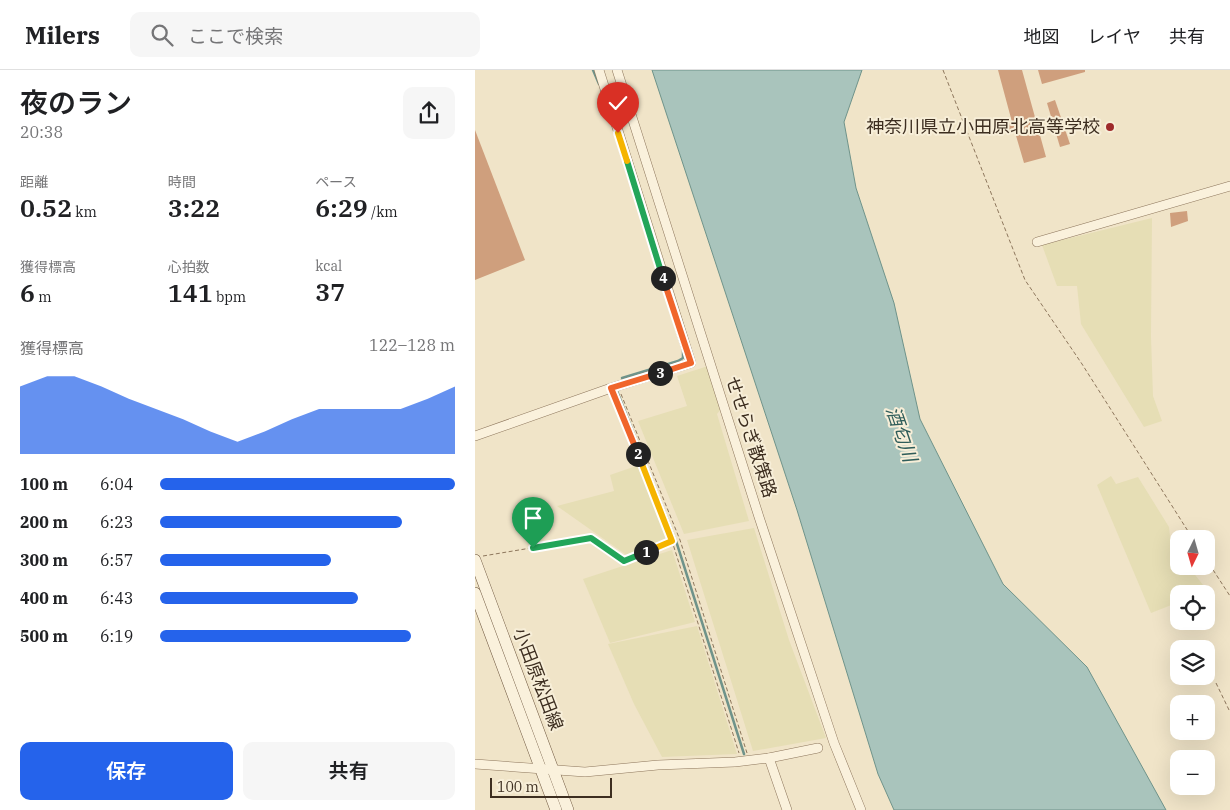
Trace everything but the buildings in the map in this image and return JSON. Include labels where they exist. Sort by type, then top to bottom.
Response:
[{"type":"main road","name":"小田原松田線","points":[[475,559],[568,810]]},
{"type":"main road","name":"小田原松田線","points":[[475,593],[556,810]]},
{"type":"street","points":[[475,436],[615,387],[691,363],[599,70]]},
{"type":"street","name":"せせらぎ散策路","points":[[617,70],[759,517],[834,743],[861,810]]},
{"type":"street","points":[[1037,242],[1230,186]]},
{"type":"street","points":[[475,764],[554,772],[585,772],[658,764],[745,761],[818,748]]},
{"type":"street","points":[[769,758],[787,810]]},
{"type":"path","points":[[943,70],[1025,280],[1082,364],[1187,530]]},
{"type":"path","points":[[615,387],[672,541],[745,761]]},
{"type":"path","points":[[615,387],[680,540],[745,761]]},
{"type":"path","points":[[475,559],[591,538],[624,561],[672,541]]},
{"type":"path","points":[[1215,573],[1230,596]]},
{"type":"path","points":[[1215,683],[1230,712]]},
{"type":"shaded area","points":[[1152,218],[1151,337],[1153,396],[1162,421],[1144,427],[1081,324],[1077,286],[1057,286],[1042,245]]},
{"type":"shaded area","points":[[708,366],[722,408],[717,414],[749,521],[684,534],[638,421],[687,406],[677,376]]},
{"type":"shaded area","points":[[639,465],[668,539],[628,556],[557,506],[614,491],[610,475]]},
{"type":"shaded area","points":[[1111,476],[1116,484],[1138,477],[1169,527],[1170,575],[1195,575],[1203,585],[1170,585],[1170,606],[1151,613],[1097,485]]},
{"type":"shaded area","points":[[754,528],[789,640],[826,738],[753,751],[687,540]]},
{"type":"shaded area","points":[[672,550],[695,622],[610,643],[583,579]]},
{"type":"shaded area","points":[[697,626],[737,754],[662,757],[634,704],[608,644]]},
{"type":"water","name":"酒匂川","points":[[652,70],[862,70],[844,122],[856,188],[894,303],[920,419],[1003,584],[1087,667],[1166,810],[894,810],[878,774],[797,510]]},
{"type":"waterway","points":[[593,70],[599,84]]},
{"type":"waterway","points":[[622,378],[678,361],[683,358],[683,351]]},
{"type":"waterway","points":[[617,391],[677,544],[744,754]]},
{"type":"place","name":"神奈川県立小田原北高等学校","points":[[1110,127]]},
{"type":"route","points":[[533,548],[591,538],[624,561],[672,541],[611,388],[691,363],[618,133]]}]
